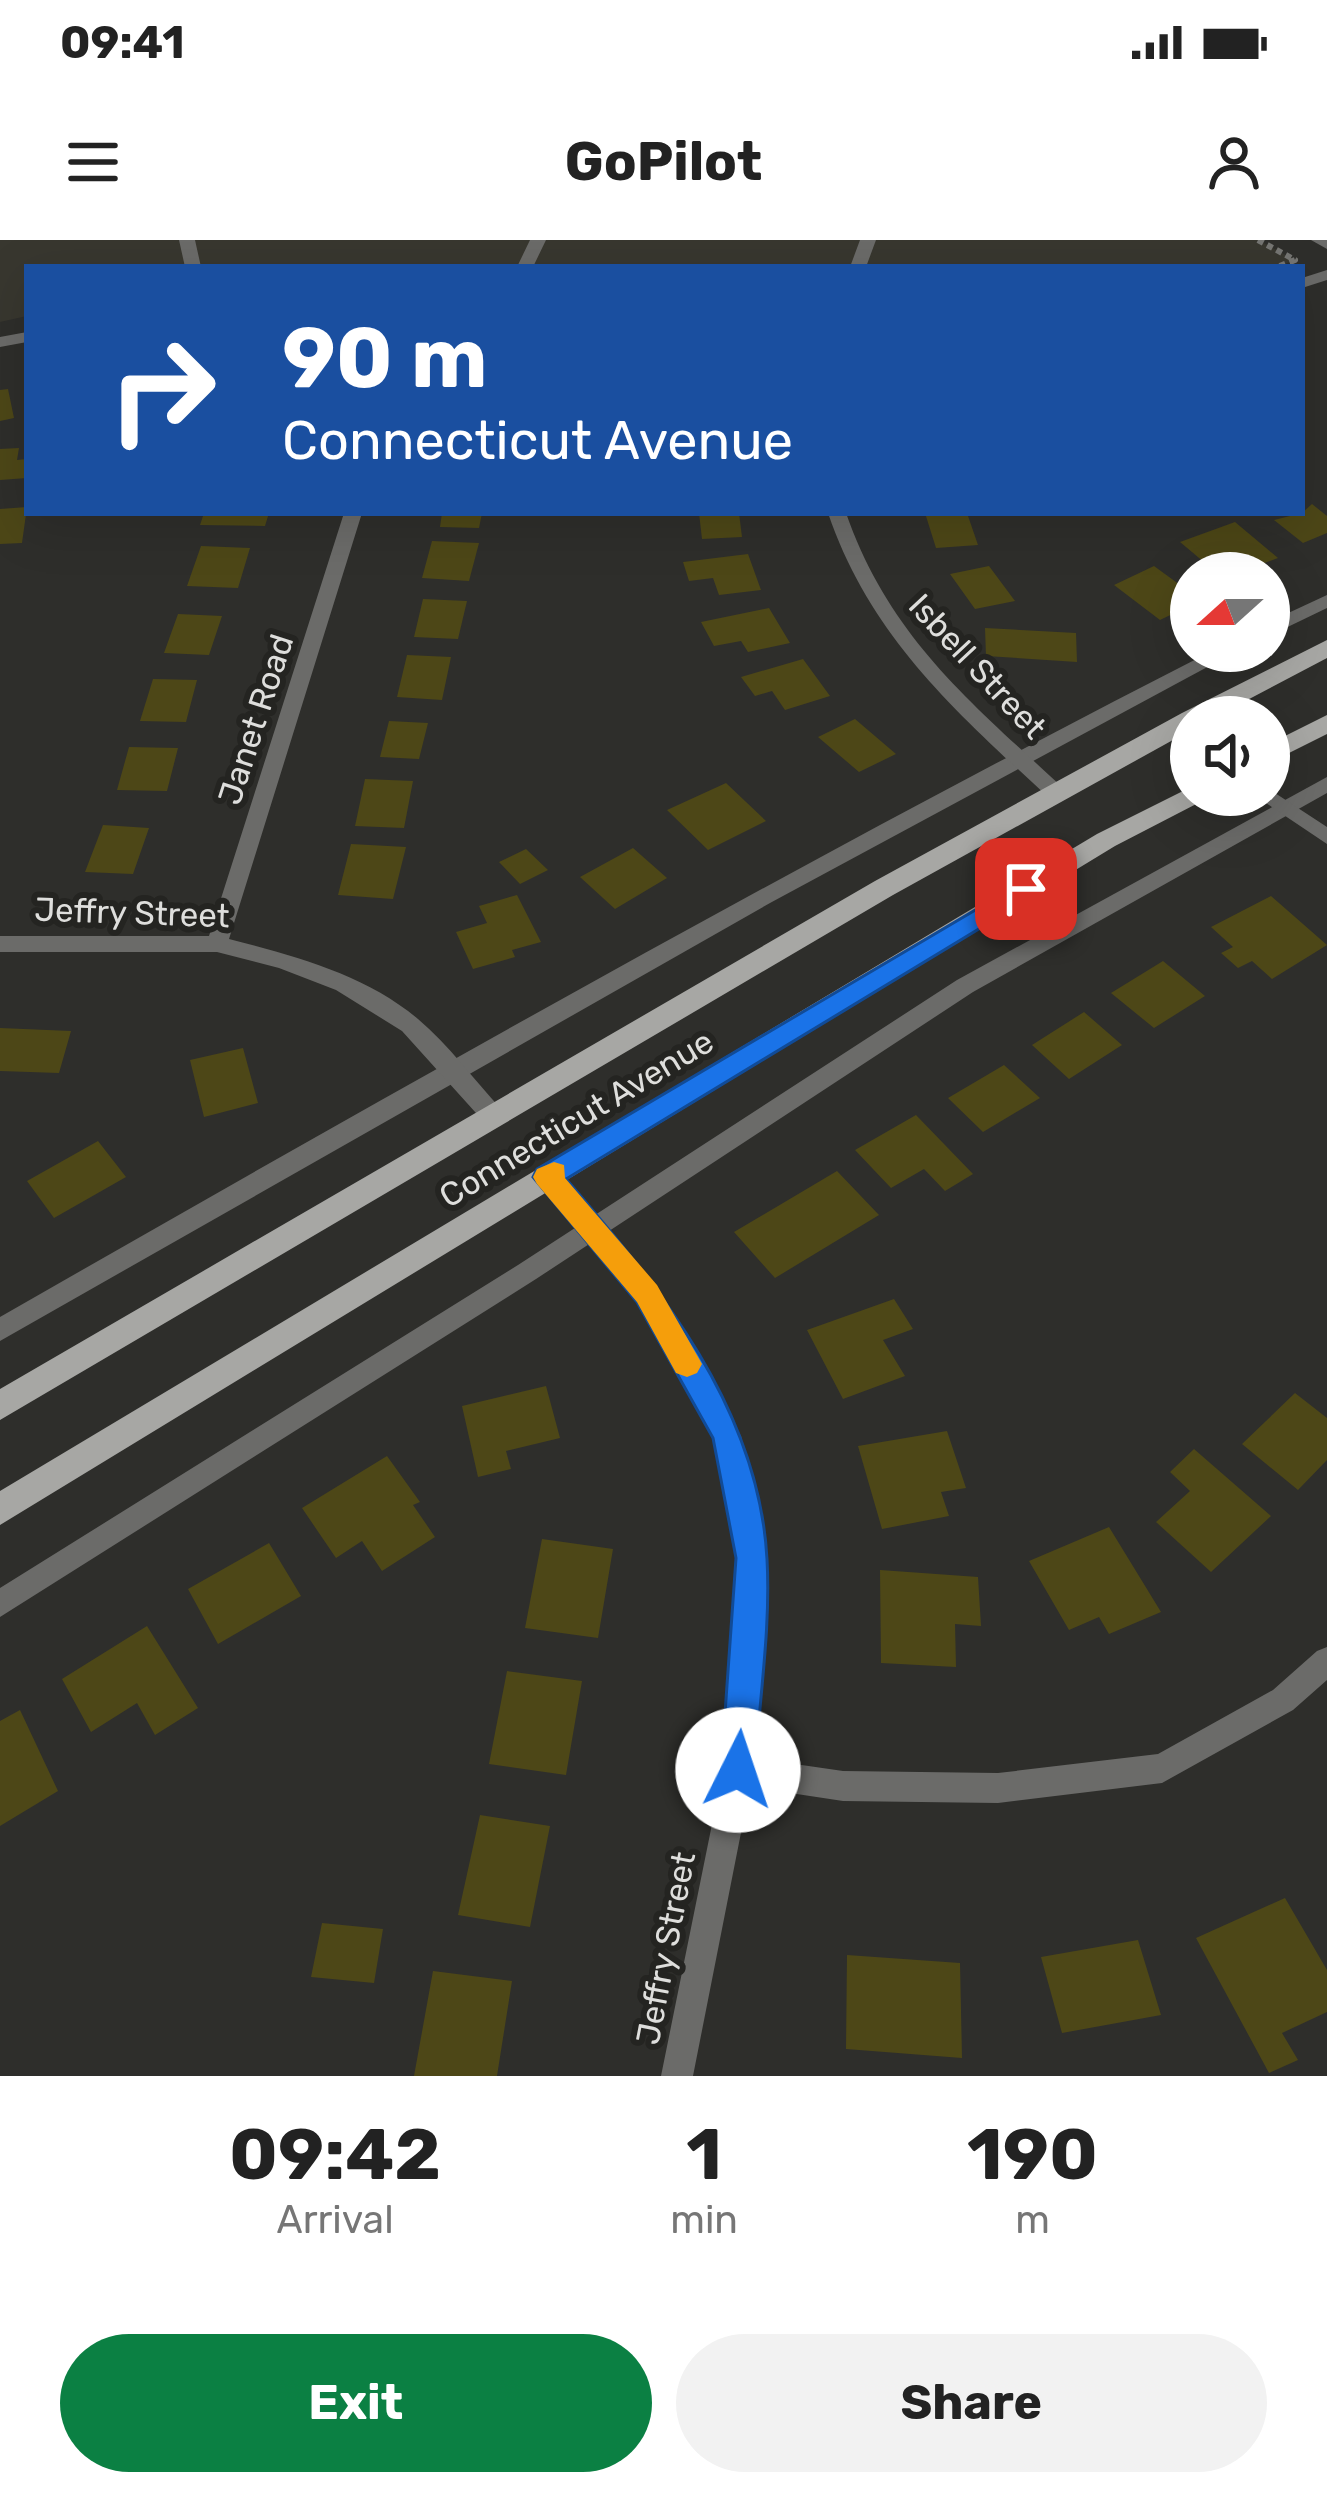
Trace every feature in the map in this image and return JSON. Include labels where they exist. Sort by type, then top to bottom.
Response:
[{"type":"main road","name":"Connecticut Avenue","points":[[1235,696],[1327,648]]},
{"type":"main road","points":[[1290,743],[1327,723]]},
{"type":"main road","name":"Connecticut Avenue","points":[[0,1406],[493,1115],[1054,791],[1170,730]]},
{"type":"main road","name":"Connecticut Avenue","points":[[0,1509],[1106,841],[1170,807]]},
{"type":"street","name":"Janet Road","points":[[217,944],[352,516]]},
{"type":"street","name":"Isbell Street","points":[[838,516],[849,558],[881,612],[930,674],[1054,791]]},
{"type":"street","points":[[1290,620],[1327,601]]},
{"type":"street","points":[[0,1330],[452,1070],[1017,757],[1185,672]]},
{"type":"street","points":[[1290,797],[1327,784]]},
{"type":"street","points":[[1290,813],[1327,837]]},
{"type":"street","points":[[0,1604],[965,986],[1250,816]]},
{"type":"street","name":"Jeffry Street","points":[[0,944],[217,944],[284,961],[344,984],[410,1025],[493,1115]]},
{"type":"street","name":"Jeffry Street","points":[[547,1177],[647,1294],[728,1436],[752,1558],[738,1770],[676,2076]]},
{"type":"street","points":[[738,1770],[843,1786],[998,1789],[1162,1768],[1283,1700],[1327,1661]]},
{"type":"path","points":[[1258,240],[1295,260],[1285,264]]},
{"type":"shaded area","points":[[0,240],[1258,240],[1295,260],[1285,264],[24,264],[24,317],[0,322]]},
{"type":"building","points":[[8,389],[14,418],[0,421],[0,390]]},
{"type":"building","points":[[19,448],[17,460],[24,459],[24,478],[0,480],[0,449]]},
{"type":"building","points":[[1312,504],[1327,516],[1327,533],[1303,543],[1274,520],[1305,516]]},
{"type":"building","points":[[24,507],[22,543],[0,544],[0,509]]},
{"type":"building","points":[[203,516],[268,516],[265,526],[200,525]]},
{"type":"building","points":[[442,516],[481,516],[479,528],[440,527]]},
{"type":"building","points":[[699,516],[739,516],[742,537],[702,539]]},
{"type":"building","points":[[926,516],[968,516],[978,545],[936,548]]},
{"type":"building","points":[[1235,522],[1271,552],[1192,552],[1180,542]]},
{"type":"building","points":[[432,541],[479,543],[469,581],[422,578]]},
{"type":"building","points":[[201,546],[250,548],[238,588],[187,586]]},
{"type":"building","points":[[748,554],[761,590],[719,595],[713,578],[689,581],[683,562]]},
{"type":"building","points":[[989,566],[1015,601],[975,609],[950,574]]},
{"type":"building","points":[[1154,566],[1170,578],[1170,615],[1160,620],[1114,585]]},
{"type":"building","points":[[423,599],[467,601],[458,639],[414,637]]},
{"type":"building","points":[[769,608],[790,643],[748,652],[741,641],[714,646],[701,622]]},
{"type":"building","points":[[178,614],[222,616],[209,655],[164,653]]},
{"type":"building","points":[[985,628],[1076,633],[1077,662],[986,656]]},
{"type":"building","points":[[407,655],[451,657],[442,700],[397,697]]},
{"type":"building","points":[[803,659],[830,696],[785,710],[772,691],[755,696],[741,677]]},
{"type":"building","points":[[153,679],[197,680],[186,722],[140,721]]},
{"type":"building","points":[[855,719],[896,754],[859,772],[818,737]]},
{"type":"building","points":[[389,721],[428,723],[419,759],[380,757]]},
{"type":"building","points":[[129,747],[178,748],[167,791],[117,790]]},
{"type":"building","points":[[365,779],[413,781],[404,828],[355,826]]},
{"type":"building","points":[[726,783],[766,821],[708,850],[667,810]]},
{"type":"building","points":[[103,825],[149,828],[133,874],[85,872]]},
{"type":"building","points":[[351,844],[406,847],[393,899],[338,895]]},
{"type":"building","points":[[633,848],[667,878],[615,909],[580,877]]},
{"type":"building","points":[[526,849],[548,870],[520,884],[499,862]]},
{"type":"building","points":[[517,895],[541,942],[512,950],[515,957],[473,969],[456,932],[487,923],[479,906]]},
{"type":"building","points":[[1271,896],[1327,945],[1272,979],[1252,961],[1238,968],[1221,953],[1233,947],[1211,927]]},
{"type":"building","points":[[1163,961],[1205,996],[1154,1028],[1111,993]]},
{"type":"building","points":[[1084,1012],[1122,1045],[1069,1079],[1032,1045]]},
{"type":"building","points":[[0,1028],[71,1031],[59,1073],[0,1071]]},
{"type":"building","points":[[243,1048],[258,1103],[204,1117],[190,1060]]},
{"type":"building","points":[[1004,1065],[1040,1098],[983,1132],[948,1098]]},
{"type":"building","points":[[916,1115],[973,1174],[945,1191],[924,1169],[891,1188],[855,1150]]},
{"type":"building","points":[[98,1141],[126,1177],[54,1218],[27,1181]]},
{"type":"building","points":[[837,1171],[879,1215],[775,1278],[734,1232]]},
{"type":"building","points":[[894,1299],[913,1329],[883,1340],[905,1376],[843,1399],[807,1330]]},
{"type":"building","points":[[546,1386],[560,1438],[506,1451],[511,1469],[478,1477],[462,1406]]},
{"type":"building","points":[[1295,1393],[1327,1418],[1327,1460],[1298,1490],[1242,1444]]},
{"type":"building","points":[[947,1431],[966,1488],[941,1492],[949,1516],[882,1529],[858,1446]]},
{"type":"building","points":[[1194,1449],[1271,1516],[1211,1572],[1156,1522],[1190,1491],[1170,1472]]},
{"type":"building","points":[[387,1456],[420,1502],[413,1505],[435,1537],[382,1571],[362,1541],[336,1558],[302,1508]]},
{"type":"building","points":[[1109,1527],[1161,1612],[1109,1634],[1099,1617],[1069,1630],[1029,1561]]},
{"type":"building","points":[[542,1539],[613,1549],[598,1638],[525,1628]]},
{"type":"building","points":[[269,1543],[301,1596],[218,1644],[188,1589]]},
{"type":"building","points":[[880,1570],[978,1577],[981,1626],[955,1624],[956,1667],[881,1663]]},
{"type":"building","points":[[147,1626],[198,1708],[155,1735],[137,1703],[91,1732],[62,1679]]},
{"type":"building","points":[[507,1671],[582,1681],[566,1775],[489,1764]]},
{"type":"building","points":[[20,1710],[58,1791],[0,1826],[0,1721]]},
{"type":"building","points":[[480,1815],[550,1826],[530,1927],[458,1915]]},
{"type":"building","points":[[1285,1898],[1327,1970],[1327,2012],[1282,2033],[1298,2060],[1269,2073],[1196,1938]]},
{"type":"building","points":[[322,1923],[383,1929],[374,1983],[311,1977]]},
{"type":"building","points":[[1138,1940],[1161,2015],[1062,2033],[1041,1957]]},
{"type":"building","points":[[847,1955],[960,1963],[962,2058],[846,2049]]},
{"type":"building","points":[[433,1971],[512,1981],[497,2076],[414,2076]]},
{"type":"slow traffic","points":[[554,1173],[547,1177],[647,1294],[687,1364]]},
{"type":"route","points":[[738,1770],[752,1558],[728,1436],[647,1294],[547,1177],[1026,889]]}]
